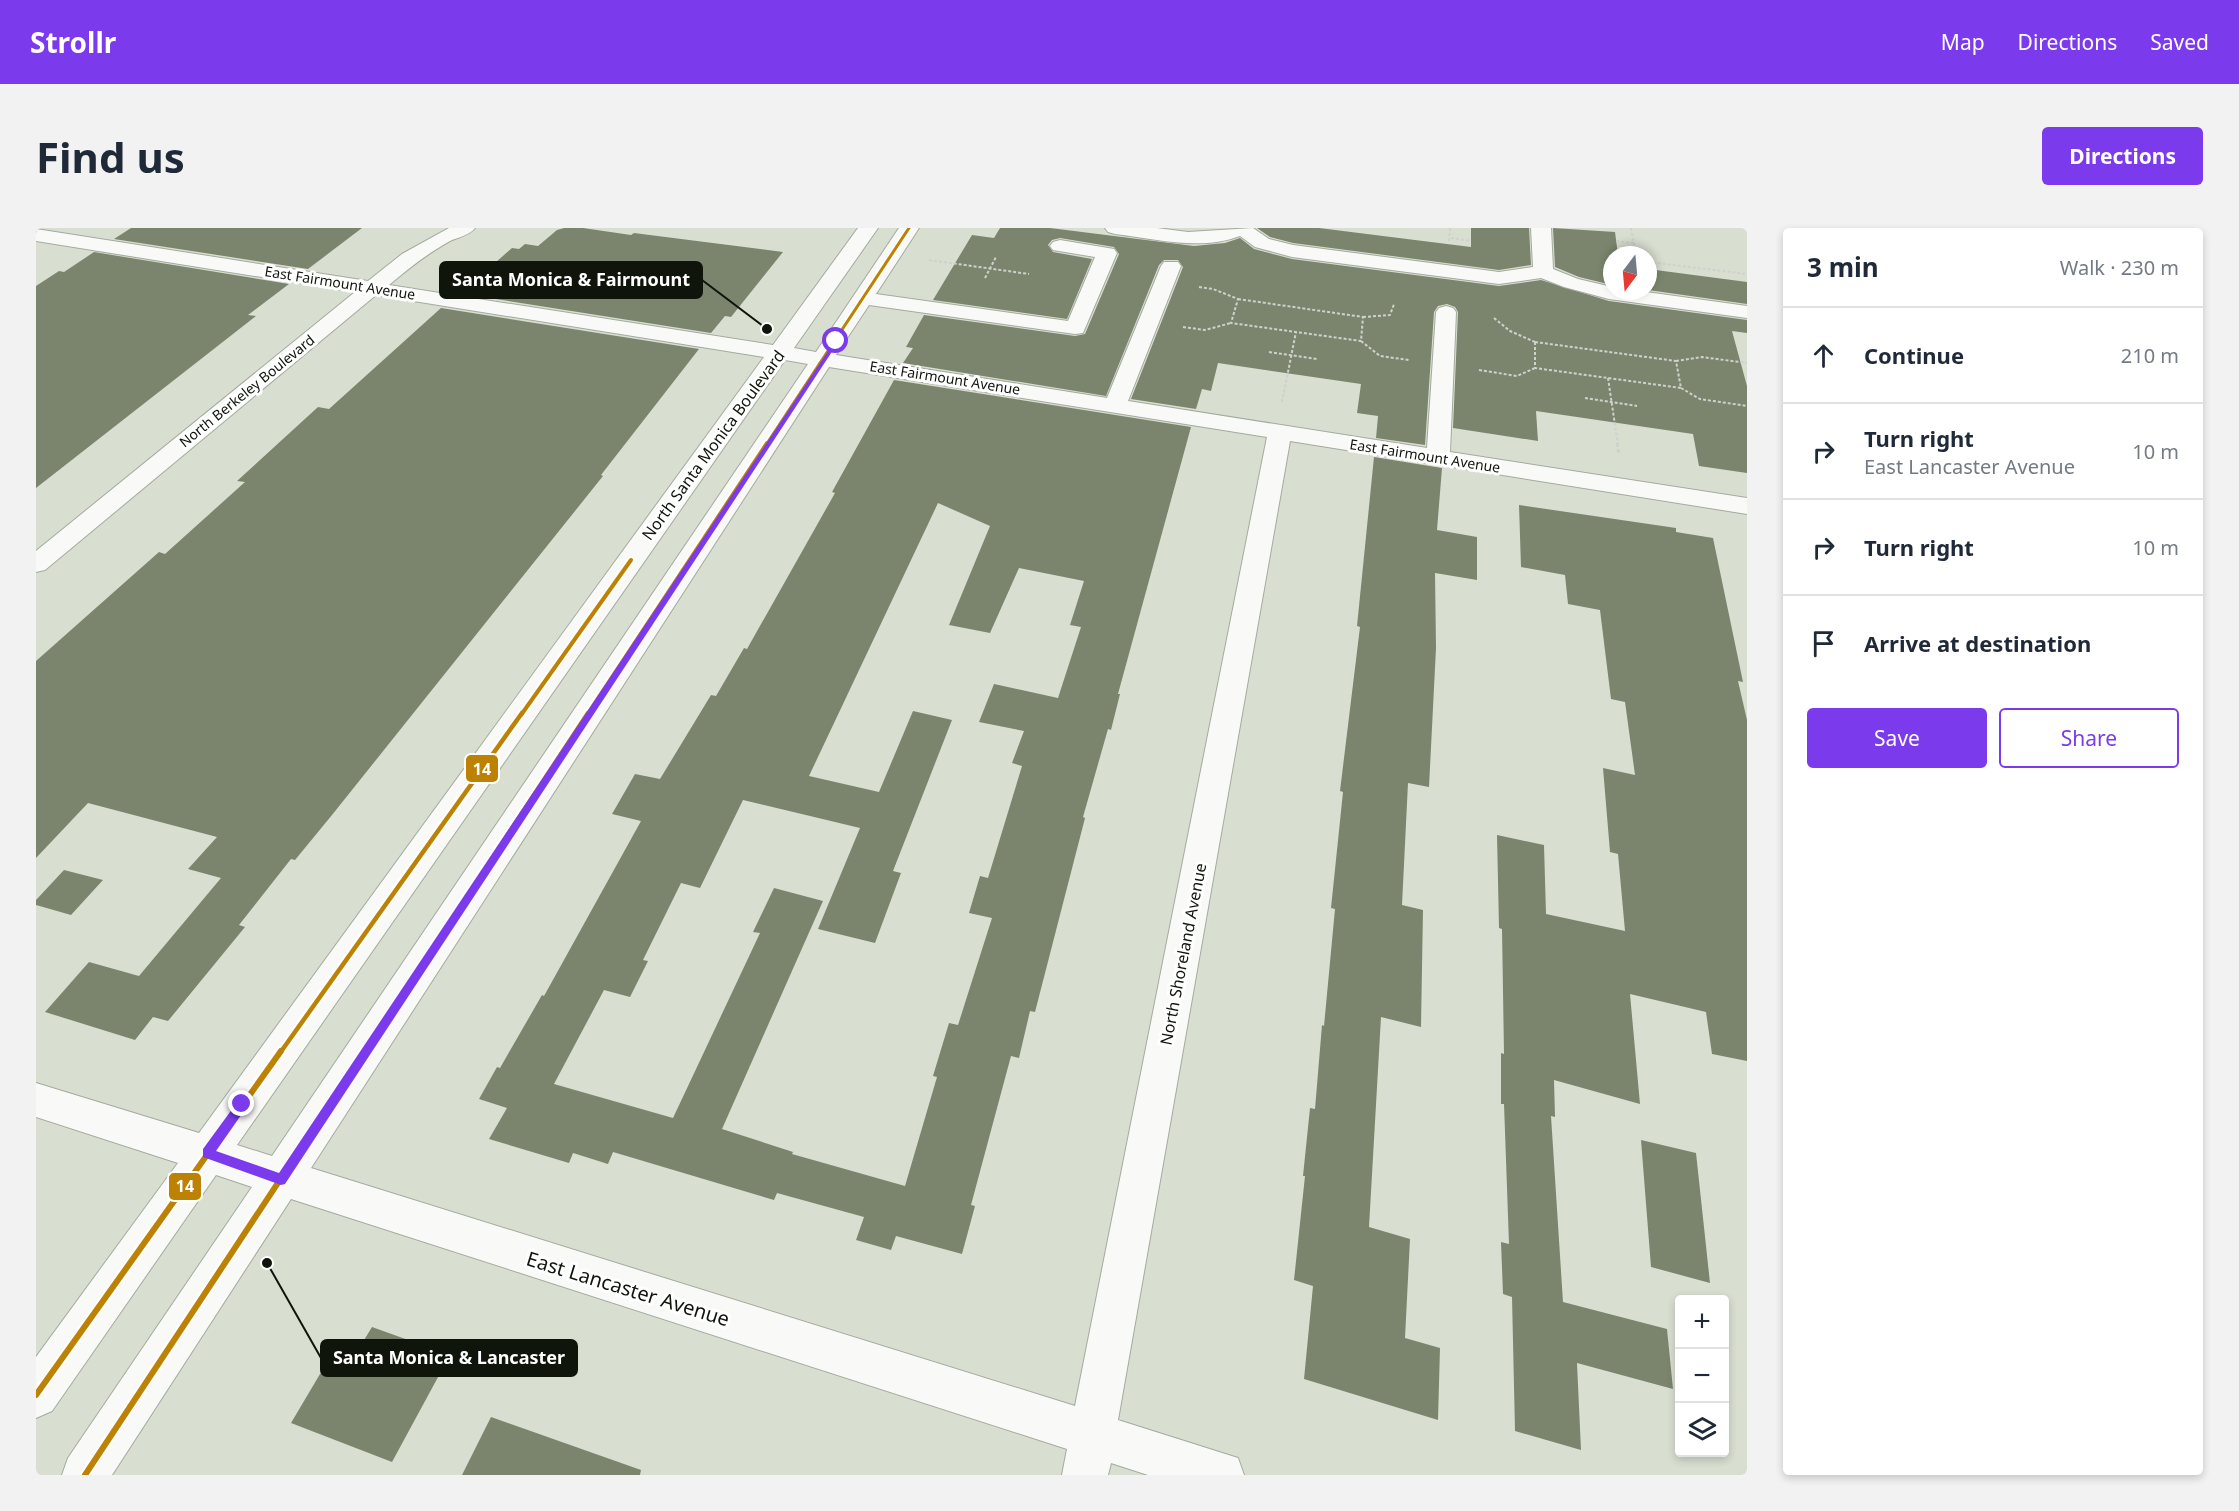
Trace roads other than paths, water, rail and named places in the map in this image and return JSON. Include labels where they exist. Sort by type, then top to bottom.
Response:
[{"type":"street","points":[[36,235],[48,228]]},
{"type":"street","name":"North Berkeley Boulevard","points":[[36,564],[409,258],[444,237],[465,228]]},
{"type":"street","name":"North Santa Monica Boulevard","points":[[36,1395],[868,228]]},
{"type":"street","points":[[1115,228],[1188,238],[1220,237],[1242,229],[1262,243],[1292,251],[1499,278],[1543,272],[1571,283],[1609,293],[1747,312]]},
{"type":"street","points":[[1541,228],[1543,272]]},
{"type":"street","name":"East Fairmount Avenue","points":[[36,235],[1115,406],[1280,422],[1438,458],[1747,506]]},
{"type":"street","points":[[85,1475],[864,298],[914,243]]},
{"type":"street","points":[[864,298],[1075,328],[1107,253],[1060,246]]},
{"type":"street","points":[[1115,406],[1167,274]]},
{"type":"street","points":[[1438,458],[1446,312]]},
{"type":"street","name":"North Shoreland Avenue","points":[[1089,1455],[1280,422]]},
{"type":"street","name":"East Lancaster Avenue","points":[[36,1100],[207,1153],[1089,1455],[1221,1475]]},
{"type":"place","name":"Santa Monica & Fairmount","points":[[767,329]]},
{"type":"place","name":"Santa Monica & Lancaster","points":[[267,1263]]}]
